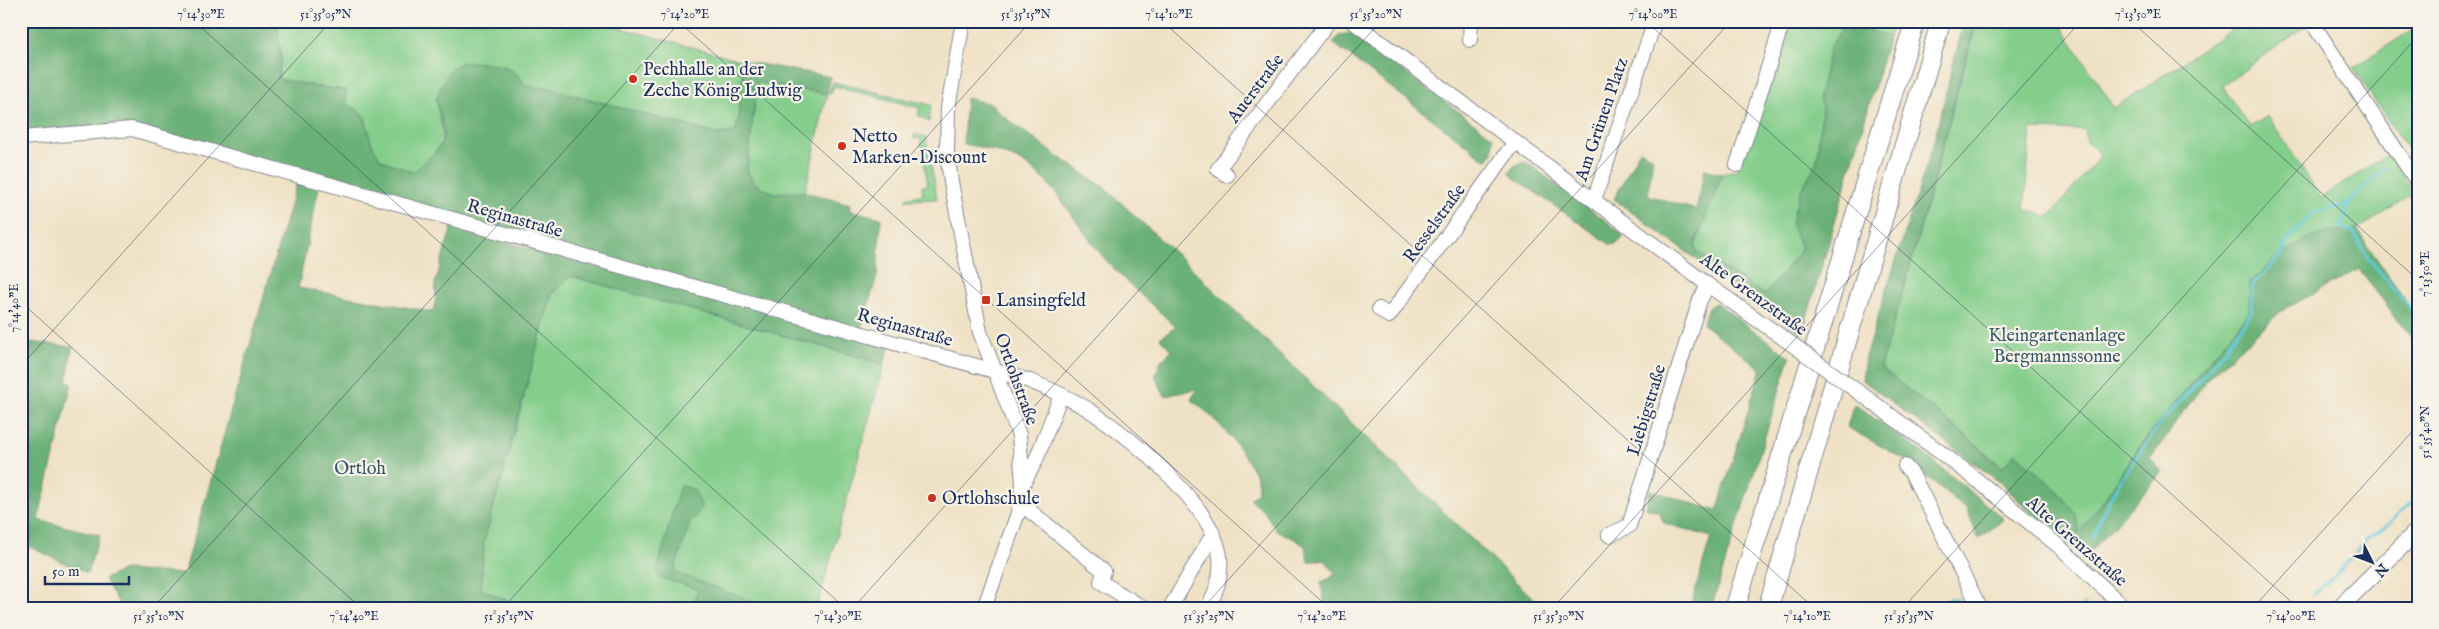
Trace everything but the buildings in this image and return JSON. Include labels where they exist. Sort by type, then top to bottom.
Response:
[{"type":"highway","points":[[1735,608],[1915,21]]},
{"type":"highway","points":[[1768,608],[1941,21]]},
{"type":"main road","points":[[2339,608],[2418,530]]},
{"type":"street","name":"Ortlohstraße","points":[[963,21],[948,108],[947,153],[950,182],[980,332],[1019,435],[1023,484],[1020,503],[984,608]]},
{"type":"street","name":"Auerstraße","points":[[1227,176],[1218,169],[1329,21]]},
{"type":"street","name":"Alte Grenzstraße","points":[[1352,21],[1708,285],[1871,401],[1974,478],[2061,548],[2125,608]]},
{"type":"street","points":[[1470,40],[1471,21]]},
{"type":"street","name":"Am Grünen Platz","points":[[1594,200],[1655,21]]},
{"type":"street","points":[[1737,165],[1783,21]]},
{"type":"street","points":[[2311,21],[2418,183]]},
{"type":"street","name":"Reginastraße","points":[[21,138],[132,129],[730,296],[995,373]]},
{"type":"street","name":"Resselstraße","points":[[1380,309],[1389,316],[1515,142]]},
{"type":"street","name":"Liebigstraße","points":[[1609,535],[1629,526],[1700,300],[1708,285]]},
{"type":"street","points":[[995,373],[1030,381],[1091,412],[1166,473],[1202,514],[1213,534],[1220,557],[1219,576],[1216,591],[1208,608]]},
{"type":"street","name":"Ortlohstraße","points":[[1023,484],[1036,460],[1061,396]]},
{"type":"street","points":[[1905,466],[1912,474],[1980,608]]},
{"type":"street","points":[[1020,503],[1104,572],[1101,582],[1143,608]]},
{"type":"street","points":[[1170,608],[1213,534]]},
{"type":"green space","points":[[21,21],[277,21],[281,59],[278,79],[346,90],[346,105],[358,110],[364,118],[372,143],[380,159],[412,172],[428,159],[442,143],[442,122],[437,96],[447,75],[456,65],[462,63],[474,62],[501,66],[518,75],[524,84],[535,88],[545,87],[717,134],[735,132],[739,116],[739,88],[748,62],[831,77],[827,94],[757,82],[747,170],[753,183],[774,193],[805,192],[850,204],[849,210],[881,218],[877,276],[860,332],[133,127],[21,136]]},
{"type":"green space","points":[[277,21],[595,21],[748,62],[739,88],[739,116],[735,133],[717,134],[545,87],[535,88],[524,84],[515,73],[502,65],[436,98],[442,129],[442,143],[421,168],[412,172],[380,159],[371,144],[365,116],[346,105],[346,90],[278,79],[281,59]]},
{"type":"green space","points":[[1785,21],[1893,21],[1889,37],[1845,23],[1819,98],[1822,108],[1817,161],[1799,196],[1791,224],[1802,249],[1765,295],[1697,252],[1695,245],[1722,174],[1739,169]]},
{"type":"green space","points":[[1964,21],[1976,21],[1904,288],[1880,367],[1954,426],[2002,468],[2015,453],[2053,486],[2076,514],[2079,532],[2105,499],[2132,456],[2249,312],[2250,282],[2285,252],[2305,240],[2326,232],[2357,230],[2418,319],[2418,346],[2359,269],[2281,311],[2207,379],[2150,459],[2163,472],[2087,555],[2072,539],[2078,532],[2055,536],[2001,483],[1862,380],[1865,357],[1933,145]]},
{"type":"green space","name":"Kleingartenanlage Bergmannssonne","points":[[1977,21],[2058,21],[2114,108],[2245,21],[2305,21],[2307,25],[2222,86],[2250,127],[2268,116],[2321,198],[2390,153],[2413,193],[2357,230],[2326,232],[2276,258],[2251,282],[2249,312],[2132,456],[2105,499],[2079,532],[1954,426],[1880,367],[1904,288]],"holes":[[[2031,129],[2085,129],[2087,142],[2101,155],[2049,217],[2024,209]]]},
{"type":"green space","points":[[1845,23],[1889,37],[1802,334],[1756,303],[1614,199],[1640,150],[1653,158],[1648,195],[1696,210],[1705,169],[1722,174],[1695,245],[1697,252],[1765,295],[1802,249],[1791,224],[1799,195],[1817,161],[1822,108],[1819,98],[1830,47]]},
{"type":"green space","points":[[2418,26],[2418,165],[2353,68]]},
{"type":"green space","points":[[1351,33],[1493,137],[1493,152],[1487,161],[1333,43],[1340,35]]},
{"type":"green space","points":[[757,82],[827,94],[805,192],[787,194],[764,190],[752,179],[747,170]]},
{"type":"green space","points":[[833,82],[931,105],[929,122],[918,115],[920,108],[834,86],[831,94],[829,94]]},
{"type":"green space","points":[[966,98],[992,104],[999,113],[1057,156],[1105,188],[1188,265],[1543,608],[1325,608],[1321,582],[1329,579],[1335,573],[1324,559],[1309,562],[1305,546],[1276,530],[1265,513],[1250,499],[1258,492],[1256,476],[1244,455],[1228,434],[1191,400],[1197,389],[1165,396],[1155,377],[1161,360],[1171,350],[1160,338],[1176,327],[1113,268],[1061,200],[1034,170],[1016,159],[993,150],[963,144]]},
{"type":"green space","points":[[915,134],[926,137],[937,199],[906,200],[906,198],[923,194],[922,186],[928,185],[920,138],[913,139]]},
{"type":"green space","points":[[1526,162],[1622,233],[1623,238],[1618,243],[1611,245],[1513,177],[1509,172],[1514,166]]},
{"type":"green space","name":"Ortloh","points":[[297,181],[319,187],[298,288],[433,312],[436,297],[435,284],[452,226],[547,254],[729,300],[889,348],[884,364],[571,276],[552,293],[484,542],[481,589],[524,608],[122,608],[104,579],[124,570],[184,574]]},
{"type":"green space","points":[[571,276],[884,364],[817,608],[524,608],[481,589],[484,542],[552,293]]},
{"type":"green space","points":[[1716,303],[1790,357],[1711,608],[1690,608],[1711,537],[1664,523],[1659,512],[1646,508],[1650,490],[1717,511],[1761,369],[1703,324],[1708,309]]},
{"type":"green space","points":[[21,341],[72,347],[67,381],[72,383],[38,520],[100,535],[87,573],[21,543],[27,510],[21,500]]},
{"type":"green space","points":[[1854,404],[1923,453],[2004,519],[1978,539],[1967,509],[1907,461],[1847,427]]},
{"type":"green space","points":[[680,485],[694,490],[702,507],[689,525],[674,572],[771,608],[716,608],[694,601],[698,589],[658,577],[657,570]]},
{"type":"waterway","points":[[2410,144],[2418,137]]},
{"type":"waterway","points":[[2093,537],[2102,514],[2121,479],[2162,421],[2213,365],[2251,313],[2252,285],[2281,255],[2286,242],[2313,213],[2345,205],[2386,168]]},
{"type":"waterway","points":[[2351,201],[2341,227],[2352,231],[2368,258],[2418,318]]},
{"type":"waterway","points":[[2315,594],[2343,568],[2367,539],[2379,532],[2418,497]]},
{"type":"waterway","points":[[1930,608],[1950,599],[1957,600],[1963,608]]},
{"type":"waterway","points":[[2081,608],[2085,604]]},
{"type":"place","name":"Pechhalle an der Zeche König Ludwig","points":[[633,79]]},
{"type":"place","name":"Netto Marken-Discount","points":[[842,146]]},
{"type":"place","name":"Lansingfeld","points":[[986,300]]},
{"type":"place","name":"Ortlohschule","points":[[932,498]]}]
